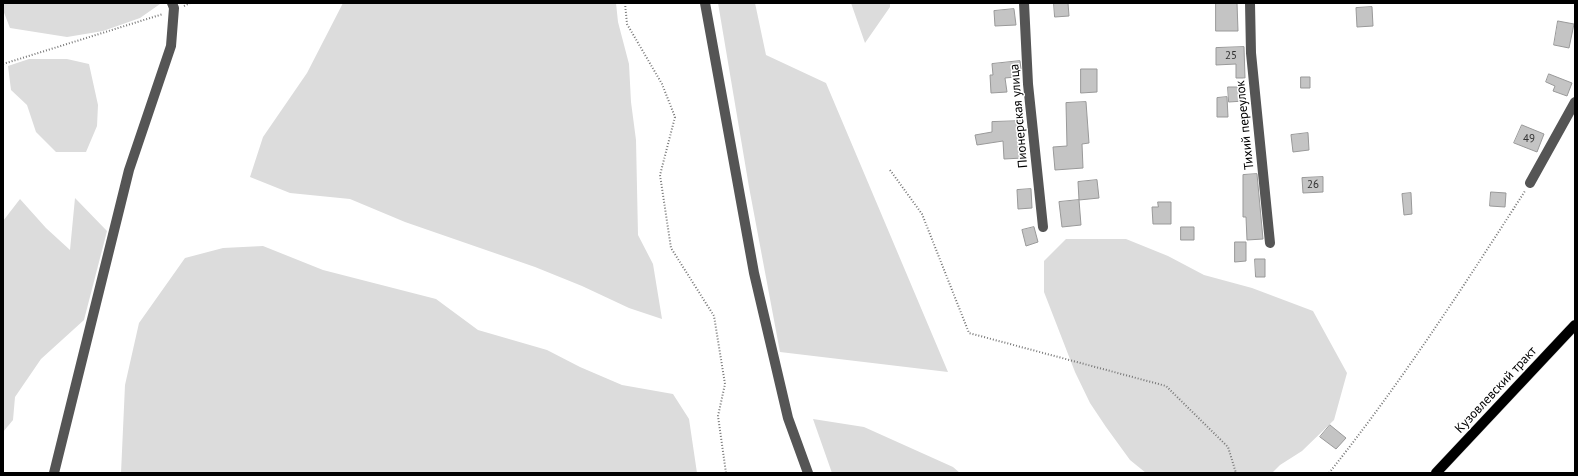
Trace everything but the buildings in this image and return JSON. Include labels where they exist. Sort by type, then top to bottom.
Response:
[{"type":"main road","name":"Кузовлевский тракт","points":[[1436,473],[1575,325]]},
{"type":"street","points":[[705,3],[754,273],[788,418],[808,473]]},
{"type":"street","name":"Пионерская улица","points":[[1024,3],[1028,84],[1043,227]]},
{"type":"street","name":"Тихий переулок","points":[[1250,3],[1251,53],[1270,244]]},
{"type":"street","points":[[54,473],[129,170],[171,46],[173,6]]},
{"type":"street","points":[[1530,183],[1575,102]]},
{"type":"path","points":[[3,64],[155,17],[173,6],[190,3]]},
{"type":"path","points":[[625,3],[627,24],[662,84],[675,117],[660,175],[671,248],[714,316],[725,384],[718,416],[726,473]]},
{"type":"path","points":[[890,170],[922,214],[970,333],[1166,386],[1228,447],[1236,473]]},
{"type":"path","points":[[1329,473],[1367,426],[1443,317],[1530,183]]},
{"type":"shaded area","points":[[3,3],[160,4],[140,18],[103,31],[67,37],[10,28],[3,10]]},
{"type":"shaded area","points":[[343,3],[616,3],[618,22],[629,64],[631,102],[636,140],[638,235],[653,264],[662,319],[629,308],[582,286],[535,267],[405,222],[350,199],[290,193],[250,177],[263,137],[307,73]]},
{"type":"shaded area","points":[[718,3],[755,3],[766,55],[826,83],[948,372],[780,352],[749,187]]},
{"type":"shaded area","points":[[851,3],[890,3],[890,7],[865,43]]},
{"type":"shaded area","points":[[29,59],[67,59],[89,64],[98,105],[97,126],[86,152],[56,152],[36,132],[27,105],[11,90],[8,66]]},
{"type":"shaded area","points":[[75,198],[107,231],[84,320],[41,359],[15,397],[13,420],[3,432],[3,221],[20,199],[46,228],[70,250]]},
{"type":"shaded area","points":[[1066,239],[1126,239],[1168,256],[1204,275],[1252,288],[1313,311],[1347,373],[1334,420],[1302,451],[1280,465],[1272,473],[1146,473],[1130,460],[1090,403],[1075,372],[1044,292],[1044,261]]},
{"type":"shaded area","points":[[263,246],[323,270],[436,299],[478,330],[547,350],[580,367],[622,385],[673,394],[689,419],[697,473],[121,473],[125,385],[139,323],[185,258],[223,248]]},
{"type":"shaded area","points":[[813,419],[864,427],[953,467],[960,473],[832,473]]}]
